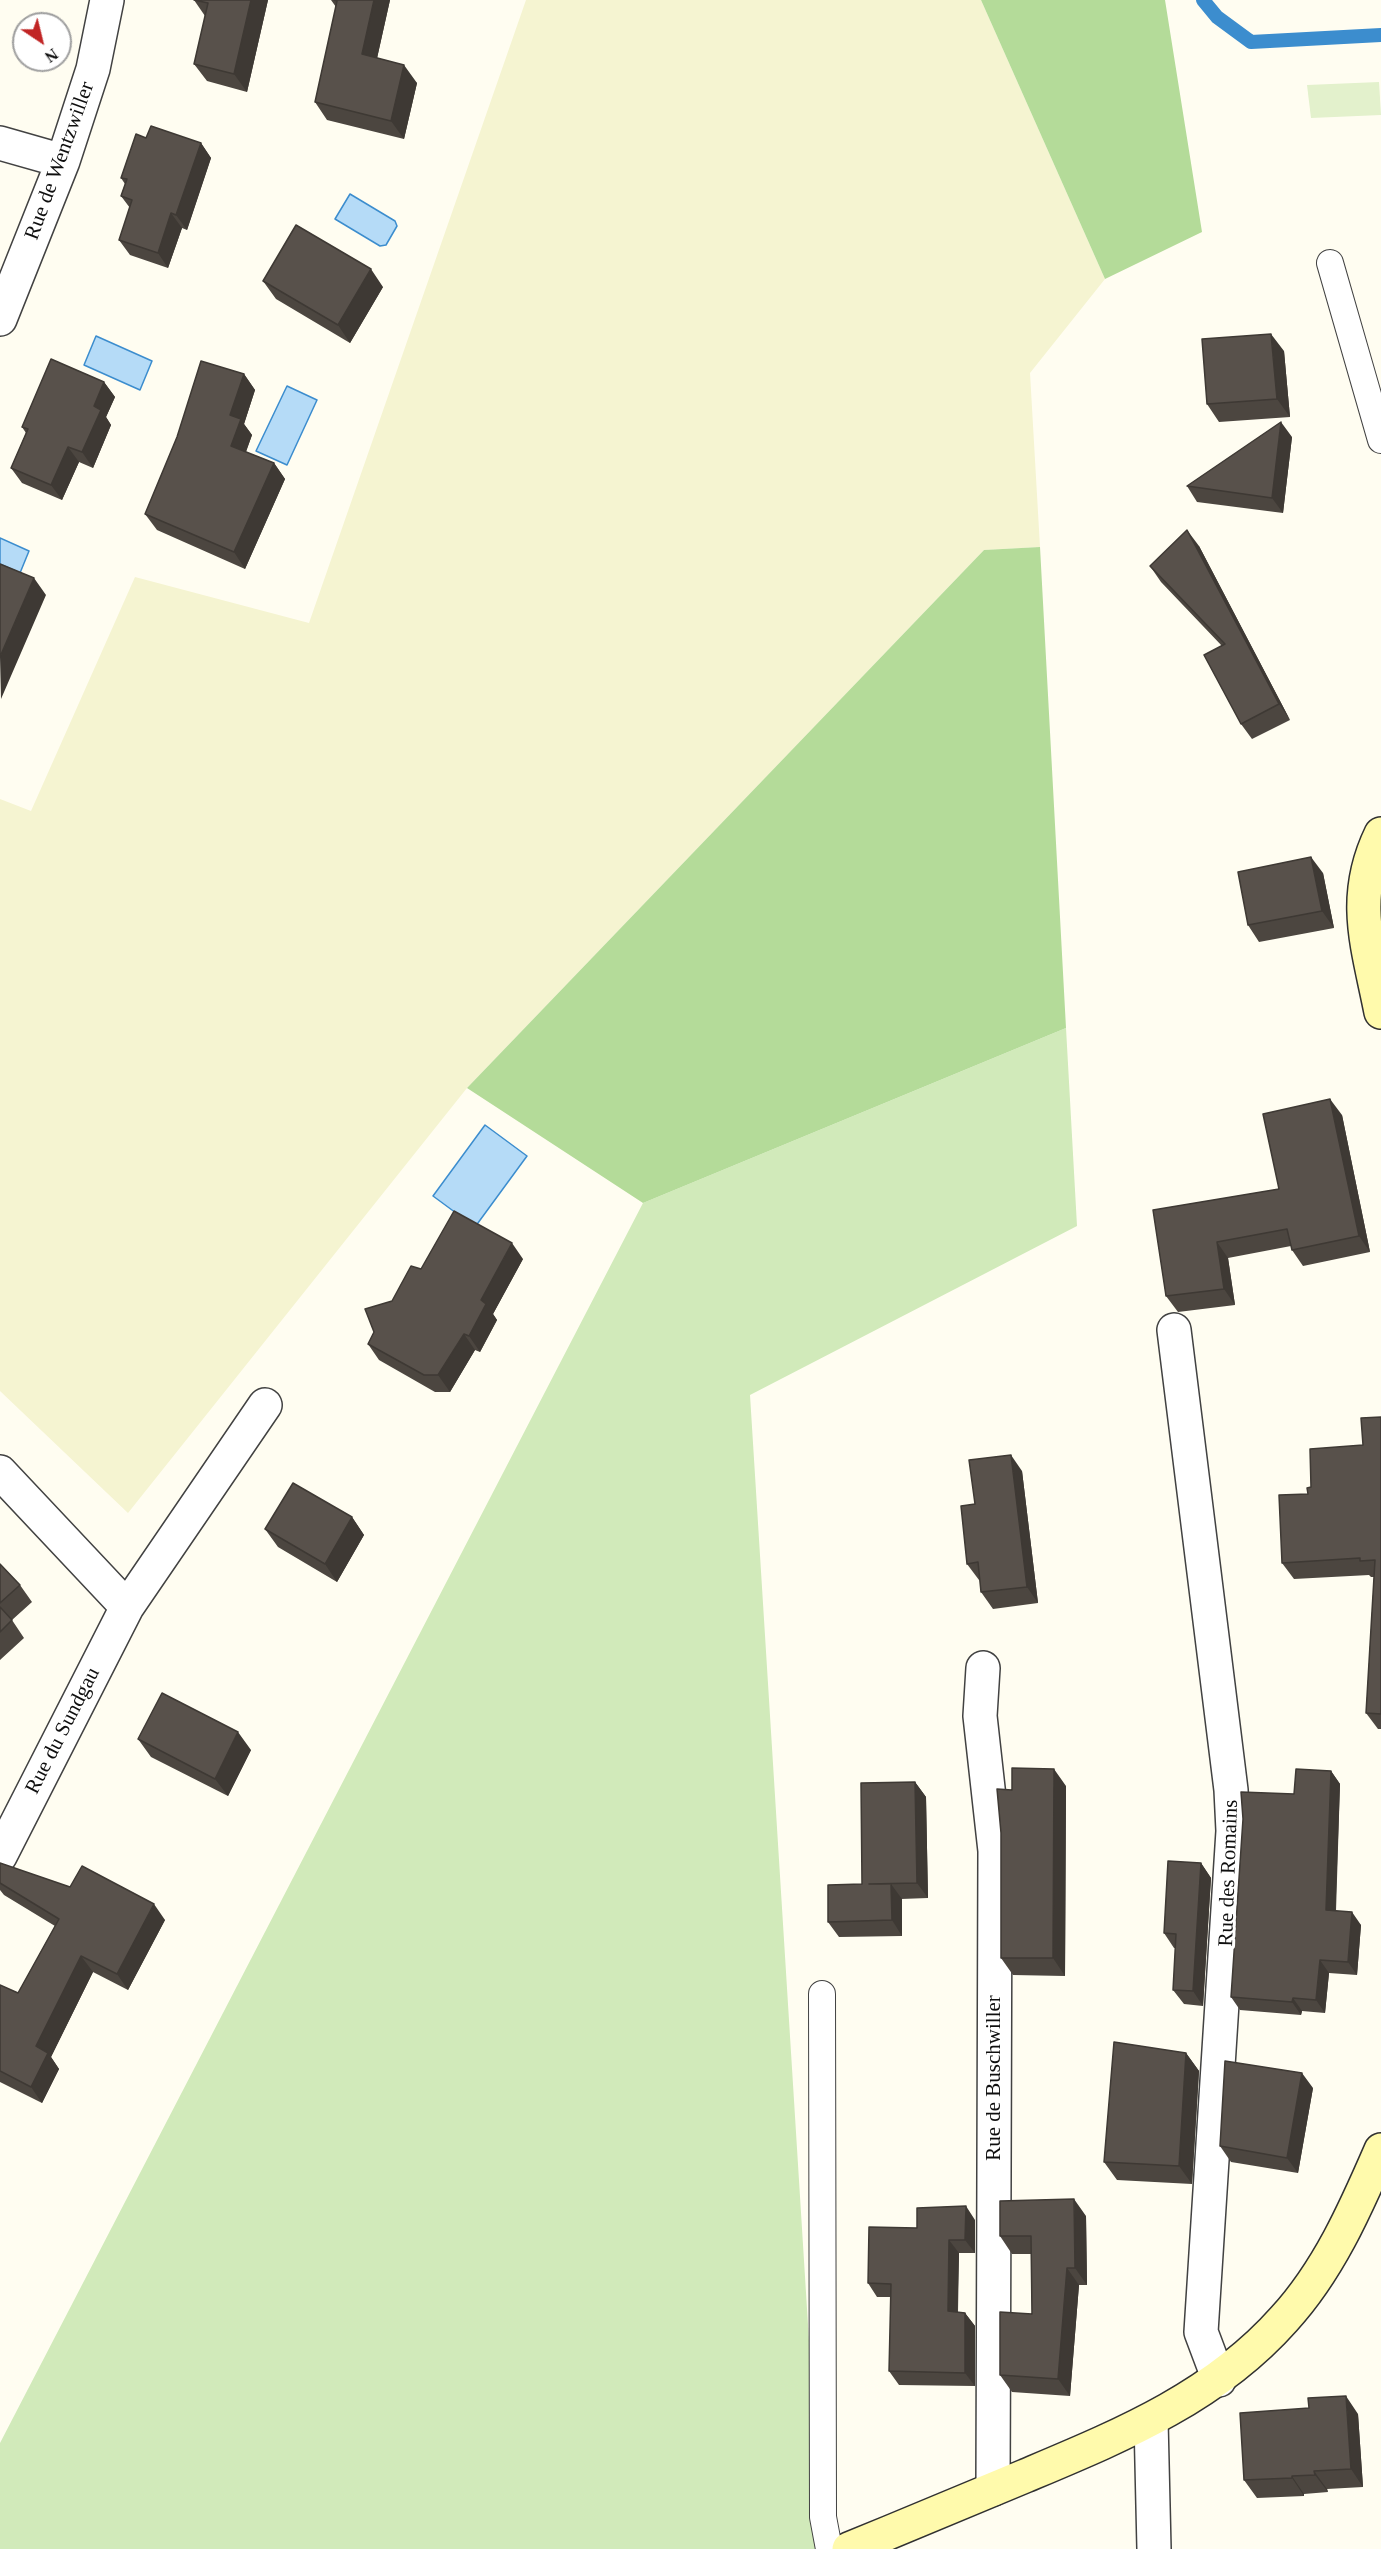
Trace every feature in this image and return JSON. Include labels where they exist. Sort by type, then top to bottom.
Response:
[{"type":"street","name":"Rue de Wentzwiller","points":[[0,319],[63,161],[93,69],[107,0]]},
{"type":"street","points":[[0,143],[63,161]]},
{"type":"street","points":[[1381,834],[1365,873],[1363,900],[1364,927],[1381,1012]]},
{"type":"street","name":"Rue des Romains","points":[[1174,1330],[1230,1778],[1233,1831],[1201,2332],[1219,2380]]},
{"type":"street","name":"Rue du Sundgau","points":[[0,1856],[126,1607],[265,1405]]},
{"type":"street","points":[[0,1472],[126,1607]]},
{"type":"street","name":"Rue de Buschwiller","points":[[983,1668],[980,1716],[995,1851],[993,2489]]},
{"type":"street","points":[[849,2549],[1095,2447],[1151,2420],[1219,2380],[1249,2355],[1285,2318],[1314,2279],[1340,2239],[1381,2150]]},
{"type":"street","points":[[1151,2420],[1154,2549]]},
{"type":"lane","points":[[1330,263],[1381,440]]},
{"type":"lane","points":[[822,1994],[823,2517],[829,2549]]},
{"type":"green space","points":[[526,0],[981,0],[1105,279],[1030,373],[1040,547],[984,550],[467,1088],[128,1513],[0,1391],[0,799],[31,811],[135,577],[309,623]]},
{"type":"green space","points":[[981,0],[1165,0],[1202,232],[1105,279]]},
{"type":"green space","points":[[1379,82],[1381,115],[1311,118],[1307,85]]},
{"type":"green space","points":[[1040,547],[1066,1028],[643,1203],[467,1088],[984,550]]},
{"type":"green space","points":[[1066,1028],[1077,1226],[750,1395],[822,2549],[0,2549],[0,2443],[643,1203]]},
{"type":"water","points":[[350,194],[395,221],[397,226],[386,245],[380,246],[335,219]]},
{"type":"water","points":[[96,336],[152,361],[140,390],[84,365]]},
{"type":"water","points":[[287,386],[317,400],[287,465],[256,451]]},
{"type":"water","points":[[0,538],[29,551],[20,573],[0,564]]},
{"type":"water","points":[[485,1125],[527,1156],[475,1227],[433,1196]]},
{"type":"building","points":[[194,0],[251,0],[234,74],[194,64],[208,3]]},
{"type":"building","points":[[334,0],[374,0],[362,54],[404,65],[391,121],[315,102],[337,1]]},
{"type":"building","points":[[151,126],[201,143],[176,215],[171,213],[158,253],[119,240],[132,200],[121,196],[127,179],[121,178],[136,134],[146,138]]},
{"type":"building","points":[[296,225],[371,269],[338,325],[263,281]]},
{"type":"building","points":[[1271,334],[1277,399],[1207,404],[1202,339]]},
{"type":"building","points":[[51,359],[104,382],[94,406],[101,410],[82,452],[68,447],[51,485],[11,468],[28,429],[22,427]]},
{"type":"building","points":[[201,361],[244,374],[230,415],[241,419],[231,446],[274,463],[234,552],[145,514],[177,437]]},
{"type":"building","points":[[1281,422],[1272,498],[1187,486]]},
{"type":"building","points":[[1187,530],[1279,704],[1241,724],[1204,655],[1225,644],[1150,566]]},
{"type":"building","points":[[0,564],[34,578],[0,657]]},
{"type":"building","points":[[1311,857],[1322,911],[1248,925],[1238,872]]},
{"type":"building","points":[[1330,1099],[1359,1236],[1292,1250],[1287,1229],[1217,1242],[1224,1289],[1166,1296],[1153,1210],[1279,1189],[1263,1114]]},
{"type":"building","points":[[454,1211],[512,1243],[481,1300],[486,1304],[469,1336],[464,1334],[438,1375],[424,1375],[368,1344],[374,1332],[365,1309],[392,1301],[411,1266],[421,1269]]},
{"type":"building","points":[[1381,1417],[1381,1714],[1366,1713],[1375,1560],[1360,1561],[1360,1558],[1282,1563],[1279,1495],[1308,1494],[1307,1488],[1311,1487],[1310,1449],[1363,1445],[1361,1418]]},
{"type":"building","points":[[1011,1455],[1027,1587],[981,1592],[978,1562],[967,1564],[961,1506],[975,1504],[969,1460]]},
{"type":"building","points":[[293,1483],[352,1517],[325,1564],[265,1529]]},
{"type":"building","points":[[0,1564],[20,1585],[0,1603]]},
{"type":"building","points":[[0,1607],[12,1620],[0,1632]]},
{"type":"building","points":[[162,1693],[238,1732],[215,1779],[138,1739]]},
{"type":"building","points":[[1012,1768],[1054,1769],[1053,1958],[1001,1958],[1001,1833],[997,1789],[1012,1790]]},
{"type":"building","points":[[1296,1769],[1331,1771],[1326,1910],[1352,1912],[1348,1962],[1320,1960],[1316,2000],[1293,1998],[1292,2002],[1231,1997],[1243,1819],[1241,1792],[1294,1794]]},
{"type":"building","points":[[915,1782],[917,1883],[869,1884],[891,1884],[892,1920],[828,1922],[828,1885],[862,1884],[861,1783]]},
{"type":"building","points":[[1168,1861],[1201,1863],[1193,1991],[1173,1990],[1176,1934],[1164,1933]]},
{"type":"building","points":[[0,1863],[70,1887],[82,1866],[154,1904],[117,1974],[81,1956],[36,2046],[48,2053],[31,2087],[0,2071],[0,1985],[18,1993],[59,1919],[0,1883]]},
{"type":"building","points":[[1114,2042],[1186,2053],[1179,2166],[1104,2162]]},
{"type":"building","points":[[1225,2061],[1302,2073],[1287,2158],[1220,2146]]},
{"type":"building","points":[[1074,2199],[1075,2268],[1067,2268],[1058,2379],[1000,2375],[1000,2312],[1032,2314],[1031,2236],[1000,2236],[1000,2201]]},
{"type":"building","points":[[966,2206],[965,2240],[949,2240],[948,2311],[965,2313],[965,2373],[889,2371],[891,2284],[868,2283],[869,2227],[917,2228],[917,2208]]},
{"type":"building","points":[[1346,2396],[1351,2469],[1314,2471],[1315,2475],[1292,2476],[1292,2478],[1244,2480],[1240,2413],[1309,2408],[1308,2398]]},
{"type":"waterway","points":[[1203,0],[1217,17],[1251,42],[1381,35]]}]
